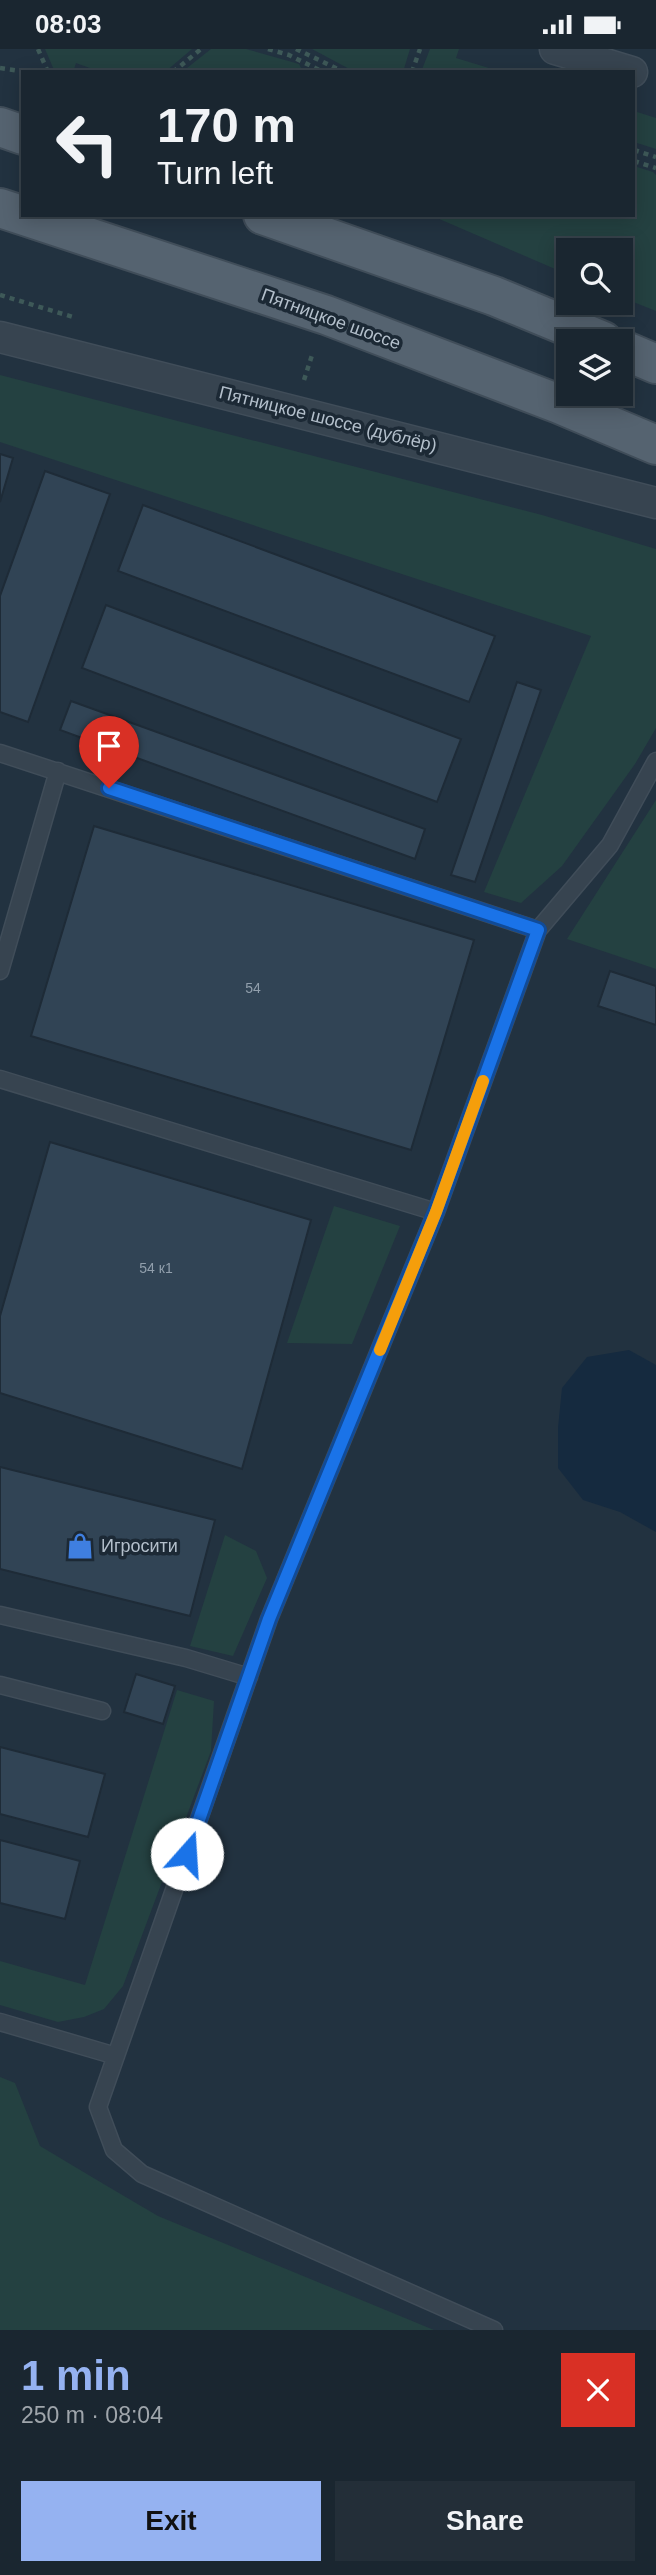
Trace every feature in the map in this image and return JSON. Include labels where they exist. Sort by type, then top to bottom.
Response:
[{"type":"main road","points":[[0,127],[21,134]]},
{"type":"main road","name":"Пятницкое шоссе","points":[[0,208],[21,215]]},
{"type":"main road","name":"Пятницкое шоссе","points":[[27,217],[326,315],[559,404],[656,445]]},
{"type":"main road","points":[[269,217],[494,296],[574,329]]},
{"type":"main road","points":[[633,354],[656,364]]},
{"type":"street","points":[[555,49],[596,55],[629,70]]},
{"type":"street","points":[[635,73],[656,79]]},
{"type":"street","name":"Пятницкое шоссе (дублёр)","points":[[0,337],[656,503]]},
{"type":"lane","points":[[0,753],[538,930]]},
{"type":"lane","points":[[494,2330],[142,2174],[114,2150],[98,2107],[269,1619],[436,1212],[538,930],[610,845],[656,761]]},
{"type":"lane","points":[[0,971],[58,772]]},
{"type":"lane","points":[[0,1079],[436,1212]]},
{"type":"lane","points":[[0,1615],[186,1658],[249,1677]]},
{"type":"lane","points":[[0,1685],[102,1710]]},
{"type":"lane","points":[[0,2022],[116,2056]]},
{"type":"path","points":[[38,49],[47,70]]},
{"type":"path","points":[[175,70],[201,49]]},
{"type":"path","points":[[268,49],[289,54],[319,70]]},
{"type":"path","points":[[296,49],[340,70]]},
{"type":"path","points":[[413,70],[420,49]]},
{"type":"path","points":[[308,64],[310,70]]},
{"type":"path","points":[[0,68],[21,71]]},
{"type":"path","points":[[635,150],[656,157]]},
{"type":"path","points":[[635,161],[656,168]]},
{"type":"path","points":[[303,384],[316,346]]},
{"type":"green space","points":[[45,49],[192,49],[167,70],[95,70],[76,63],[74,70],[54,70]]},
{"type":"green space","points":[[211,49],[246,49],[299,64],[302,70],[185,70]]},
{"type":"green space","points":[[312,49],[410,49],[404,70],[351,70]]},
{"type":"green space","points":[[430,49],[459,49],[456,58],[495,70],[422,70]]},
{"type":"green space","points":[[635,111],[656,118],[656,149],[635,142]]},
{"type":"green space","points":[[635,166],[653,172],[656,175],[656,311],[633,302],[633,238],[556,238],[556,269],[435,217],[635,217]]},
{"type":"green space","points":[[0,375],[542,515],[656,549],[656,728],[635,764],[562,866],[521,903],[484,892],[591,636],[0,442]]},
{"type":"green space","points":[[656,800],[656,969],[567,939]]},
{"type":"green space","points":[[334,1206],[400,1226],[352,1344],[287,1343]]},
{"type":"green space","points":[[225,1535],[256,1551],[267,1578],[233,1656],[190,1646]]},
{"type":"green space","points":[[177,1690],[214,1701],[211,1751],[123,1986],[104,2009],[84,2017],[58,2022],[0,2005],[0,1961],[85,1985]]},
{"type":"green space","points":[[0,2077],[15,2083],[40,2146],[158,2216],[434,2330],[0,2330]]},
{"type":"water","points":[[629,1350],[656,1365],[656,1532],[620,1512],[583,1500],[558,1468],[562,1388],[587,1357]]},
{"type":"building","points":[[0,454],[13,458],[0,502]]},
{"type":"building","points":[[45,471],[110,494],[28,722],[0,712],[0,596]]},
{"type":"building","points":[[143,505],[495,636],[469,702],[118,571]]},
{"type":"building","points":[[106,605],[461,739],[437,802],[82,668]]},
{"type":"building","points":[[517,682],[541,690],[475,882],[451,875]]},
{"type":"building","points":[[71,701],[425,829],[415,859],[60,730]]},
{"type":"building","points":[[94,826],[474,940],[411,1150],[31,1036]]},
{"type":"building","points":[[610,971],[656,986],[656,1025],[598,1006]]},
{"type":"building","points":[[50,1142],[311,1220],[242,1469],[0,1393],[0,1316]]},
{"type":"building","points":[[0,1467],[215,1520],[190,1616],[0,1569]]},
{"type":"building","points":[[136,1674],[175,1686],[163,1724],[124,1712]]},
{"type":"building","points":[[0,1747],[105,1774],[88,1837],[0,1814]]},
{"type":"building","points":[[0,1840],[80,1861],[65,1919],[0,1903]]},
{"type":"slow traffic","points":[[380,1350],[436,1212],[483,1081]]},
{"type":"place","name":"Игросити","points":[[80,1546]]},
{"type":"route","points":[[109,788],[538,930],[436,1212],[269,1619],[187,1854]]}]
